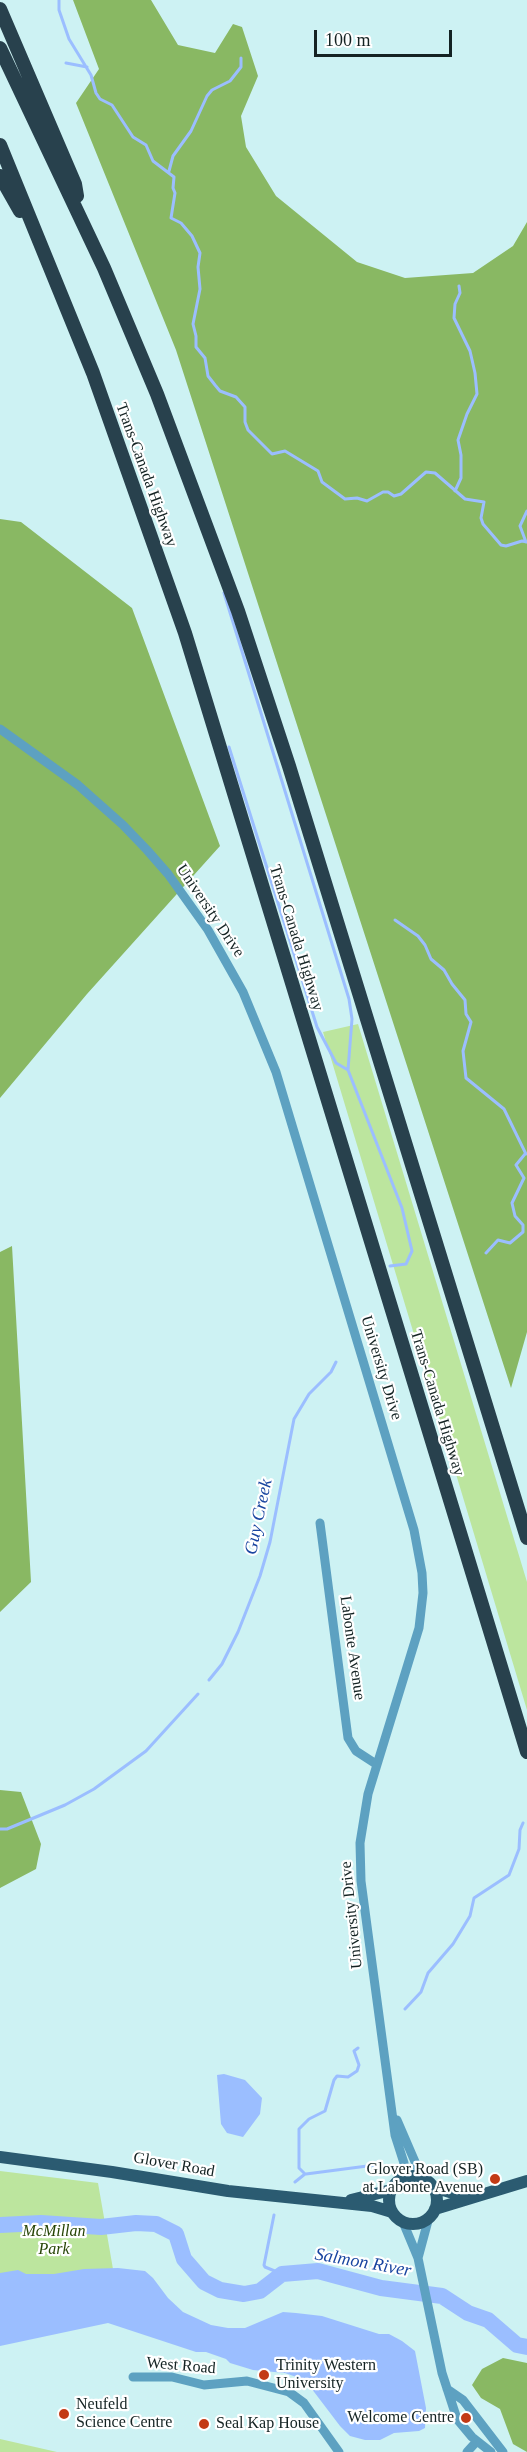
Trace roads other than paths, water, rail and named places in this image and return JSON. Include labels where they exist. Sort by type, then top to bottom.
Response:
[{"type":"highway","points":[[0,9],[75,184],[81,216]]},
{"type":"highway","points":[[0,48],[81,216],[157,394],[238,611],[292,776],[527,1538]]},
{"type":"highway","name":"Trans-Canada Highway","points":[[0,145],[93,374],[185,633],[527,1752]]},
{"type":"highway","points":[[0,176],[46,254]]},
{"type":"main road","name":"Glover Road","points":[[0,2157],[228,2191],[310,2201],[344,2202],[392,2212]]},
{"type":"main road","points":[[478,2195],[453,2193],[433,2187],[423,2178],[408,2176],[401,2179],[391,2190],[389,2201],[392,2212],[403,2222],[417,2223],[432,2213],[478,2195],[527,2181]]},
{"type":"main road","points":[[432,2213],[437,2201],[433,2187]]},
{"type":"main road","name":"Glover Road","points":[[344,2202],[391,2190]]},
{"type":"street","name":"University Drive","points":[[0,729],[56,768],[123,825],[168,874],[222,952],[243,992],[268,1050],[414,1530],[423,1593],[419,1628],[376,1764],[362,1825],[361,1881],[395,2135],[404,2161],[401,2179]]},
{"type":"street","name":"Labonte Avenue","points":[[320,1522],[348,1738],[356,1751],[376,1764]]},
{"type":"street","name":"University Drive","points":[[394,2116],[423,2178]]},
{"type":"street","points":[[419,2260],[432,2213]]},
{"type":"street","points":[[403,2222],[419,2260],[446,2389],[457,2419],[477,2442],[491,2452]]},
{"type":"street","name":"West Road","points":[[133,2377],[172,2377],[204,2385],[247,2381],[288,2392],[304,2403],[339,2452]]},
{"type":"street","points":[[446,2389],[463,2400],[502,2452]]},
{"type":"street","points":[[467,2452],[477,2442]]},
{"type":"water","points":[[224,2074],[245,2080],[262,2098],[260,2114],[243,2137],[227,2133],[221,2124],[217,2075]]},
{"type":"water","points":[[118,2268],[145,2271],[183,2312],[211,2325],[245,2328],[283,2312],[322,2316],[379,2334],[389,2334],[415,2351],[426,2408],[425,2428],[419,2431],[394,2433],[380,2440],[365,2440],[350,2436],[305,2380],[285,2373],[253,2370],[206,2352],[196,2352],[108,2323],[0,2346],[0,2273],[18,2270],[26,2274],[54,2274],[84,2269]]},
{"type":"waterway","name":"Guy Creek","points":[[59,0],[59,10],[69,39],[91,75],[96,93],[100,99],[112,105],[133,137],[146,145],[153,161],[174,177],[175,193],[171,218],[181,223],[192,236],[200,253],[198,267],[200,289],[193,324],[196,347],[205,358],[208,376],[215,385],[220,391],[236,397],[245,407],[245,422],[248,430],[272,454],[285,451],[318,471],[322,482],[345,499],[357,498],[367,501],[383,492],[394,496],[401,494],[426,472],[435,473],[465,499],[484,502],[481,518],[483,524],[501,545],[527,542]]},
{"type":"waterway","points":[[169,171],[173,156],[191,131],[207,96],[212,90],[230,81],[241,67],[241,58]]},
{"type":"waterway","points":[[66,63],[87,67]]},
{"type":"waterway","points":[[455,491],[461,478],[461,455],[458,440],[477,394],[470,351],[454,318],[455,304],[460,293],[459,286]]},
{"type":"waterway","points":[[526,542],[520,526],[527,511]]},
{"type":"waterway","points":[[224,593],[349,999],[352,1019],[348,1070],[402,1208],[412,1251],[406,1264],[390,1266]]},
{"type":"waterway","points":[[229,747],[317,1027],[336,1063],[348,1070]]},
{"type":"waterway","points":[[395,920],[418,936],[431,959],[444,970],[465,1000],[466,1014],[471,1022],[463,1051],[466,1078],[504,1109],[526,1154]]},
{"type":"waterway","name":"Guy Creek","points":[[486,1253],[498,1240],[510,1243],[523,1232],[523,1225],[515,1216],[512,1203],[524,1178],[516,1165],[525,1154]]},
{"type":"waterway","name":"Guy Creek","points":[[209,1680],[222,1664],[238,1632],[260,1576],[270,1542],[294,1419],[309,1394],[331,1372],[336,1362]]},
{"type":"waterway","name":"Guy Creek","points":[[0,1829],[7,1829],[65,1805],[94,1789],[146,1751],[198,1694]]},
{"type":"waterway","points":[[405,2009],[421,1992],[428,1973],[453,1944],[470,1916],[474,1898],[509,1875],[519,1849],[520,1830],[523,1823]]},
{"type":"waterway","points":[[295,2182],[305,2174],[299,2168],[299,2129],[309,2119],[325,2111],[337,2076],[348,2077],[357,2071],[359,2065],[354,2051],[358,2048]]},
{"type":"waterway","points":[[306,2174],[375,2165]]},
{"type":"waterway","points":[[274,2215],[264,2265],[282,2274]]},
{"type":"waterway","name":"Salmon River","points":[[0,2225],[41,2223],[101,2227],[136,2223],[156,2224],[176,2234],[184,2259],[204,2282],[220,2290],[244,2294],[260,2291],[282,2274],[318,2271],[381,2288],[442,2296],[468,2313],[488,2320],[517,2345],[527,2347]]},
{"type":"place","name":"Glover Road (SB) at Labonte Avenue","points":[[495,2179]]},
{"type":"place","name":"Trinity Western University","points":[[264,2375]]},
{"type":"place","name":"Neufeld Science Centre","points":[[64,2414]]},
{"type":"place","name":"Welcome Centre","points":[[466,2418]]},
{"type":"place","name":"Seal Kap House","points":[[204,2424]]},
{"type":"park label","name":"McMillan Park","points":[[54,2241]]}]
